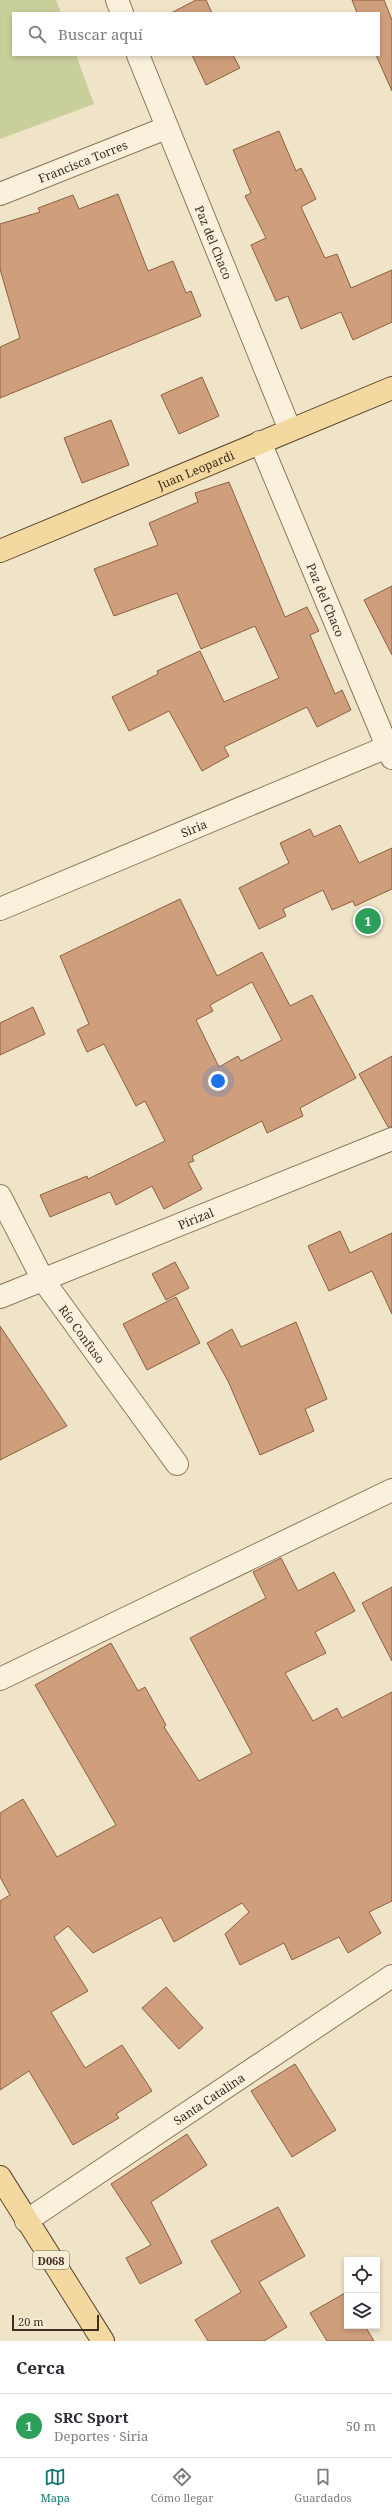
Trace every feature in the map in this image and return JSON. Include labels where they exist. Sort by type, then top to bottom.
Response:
[{"type":"main road","name":"Juan Leopardi","points":[[0,551],[392,388]]},
{"type":"main road","name":"D068","points":[[3,2190],[26,2221],[103,2341]]},
{"type":"street","points":[[117,0],[122,12]]},
{"type":"street","name":"Paz del Chaco","points":[[138,56],[166,128],[290,430]]},
{"type":"street","name":"Francisca Torres","points":[[0,194],[166,128]]},
{"type":"street","name":"Paz del Chaco","points":[[260,442],[390,752]]},
{"type":"street","name":"Siria","points":[[0,909],[390,752]]},
{"type":"street","name":"Pirizal","points":[[0,1297],[392,1140]]},
{"type":"street","name":"Río Confuso","points":[[0,1196],[43,1280],[177,1464]]},
{"type":"street","points":[[0,1680],[392,1490]]},
{"type":"street","name":"Santa Catalina","points":[[26,2221],[392,1976]]},
{"type":"green space","points":[[0,0],[56,0],[61,12],[12,12],[12,56],[76,56],[94,104],[0,139]]},
{"type":"building","points":[[196,0],[206,0],[212,12],[173,12]]},
{"type":"building","points":[[352,0],[384,0],[392,20],[392,91],[376,56],[380,56],[380,12],[357,12]]},
{"type":"building","points":[[192,56],[234,56],[240,68],[206,85]]},
{"type":"building","points":[[279,131],[296,171],[301,168],[316,199],[301,207],[325,258],[337,254],[351,288],[392,270],[392,322],[353,340],[341,312],[301,329],[288,296],[276,301],[251,245],[266,238],[245,196],[251,193],[233,150]]},
{"type":"building","points":[[118,194],[148,271],[173,261],[186,293],[191,291],[201,316],[0,398],[0,347],[20,338],[0,269],[0,224],[40,212],[38,208],[73,195],[79,209]]},
{"type":"building","points":[[202,377],[219,416],[179,434],[161,395]]},
{"type":"building","points":[[111,420],[129,465],[82,483],[64,438]]},
{"type":"building","points":[[229,482],[285,617],[307,607],[319,631],[310,635],[335,694],[342,690],[351,710],[317,727],[307,707],[224,747],[229,756],[202,771],[169,711],[129,731],[112,697],[158,674],[157,671],[200,651],[224,702],[279,678],[255,626],[201,649],[177,593],[114,616],[94,569],[158,545],[149,523],[198,502],[195,493]]},
{"type":"building","points":[[392,586],[392,655],[364,600]]},
{"type":"building","points":[[340,825],[359,863],[392,848],[392,889],[355,906],[353,901],[332,910],[323,890],[283,909],[286,916],[259,929],[239,888],[289,863],[280,843],[310,829],[314,837]]},
{"type":"building","points":[[180,899],[217,976],[262,952],[290,1006],[312,995],[356,1078],[300,1108],[303,1116],[267,1133],[262,1121],[192,1156],[194,1161],[188,1163],[202,1189],[164,1209],[152,1186],[116,1205],[110,1192],[50,1217],[40,1195],[87,1176],[88,1179],[165,1141],[145,1101],[136,1106],[104,1044],[87,1052],[77,1030],[89,1024],[60,956]],"holes":[[[252,982],[282,1040],[241,1061],[238,1056],[219,1067],[196,1020],[213,1011],[210,1005]]]},
{"type":"building","points":[[33,1007],[45,1034],[0,1055],[0,1023]]},
{"type":"building","points":[[392,1056],[392,1127],[388,1127],[359,1074]]},
{"type":"building","points":[[340,1231],[350,1253],[392,1233],[392,1314],[372,1271],[329,1291],[308,1246]]},
{"type":"building","points":[[175,1262],[189,1288],[166,1300],[152,1274]]},
{"type":"building","points":[[176,1297],[200,1343],[147,1370],[123,1324]]},
{"type":"building","points":[[296,1322],[327,1399],[305,1409],[314,1431],[260,1455],[228,1381],[207,1343],[232,1329],[241,1347]]},
{"type":"building","points":[[0,1326],[67,1426],[0,1460]]},
{"type":"building","points":[[281,1558],[298,1591],[334,1572],[355,1611],[315,1632],[326,1653],[285,1673],[313,1721],[337,1708],[342,1718],[392,1692],[392,1901],[369,1912],[381,1933],[348,1953],[339,1937],[292,1960],[284,1943],[240,1965],[225,1934],[249,1912],[242,1903],[174,1942],[161,1917],[93,1953],[68,1926],[54,1937],[88,1991],[51,2012],[85,2068],[122,2045],[152,2091],[116,2114],[119,2118],[73,2145],[29,2071],[0,2090],[0,1901],[10,1895],[0,1877],[0,1813],[23,1799],[57,1857],[116,1825],[35,1685],[111,1643],[138,1691],[145,1687],[166,1725],[164,1727],[199,1781],[252,1753],[190,1638],[266,1598],[253,1572]]},
{"type":"building","points":[[392,1587],[392,1661],[362,1603]]},
{"type":"building","points":[[166,1987],[203,2028],[179,2049],[142,2008]]},
{"type":"building","points":[[295,2064],[336,2130],[292,2157],[251,2091]]},
{"type":"building","points":[[187,2134],[207,2165],[151,2202],[182,2263],[140,2284],[126,2258],[151,2245],[111,2184]]},
{"type":"building","points":[[278,2207],[305,2256],[259,2282],[287,2327],[264,2341],[208,2341],[195,2320],[241,2292],[211,2241]]},
{"type":"building","points":[[344,2294],[344,2329],[367,2329],[374,2341],[327,2341],[310,2313]]},
{"type":"place","name":"SRC Sport","points":[[368,921]]}]
